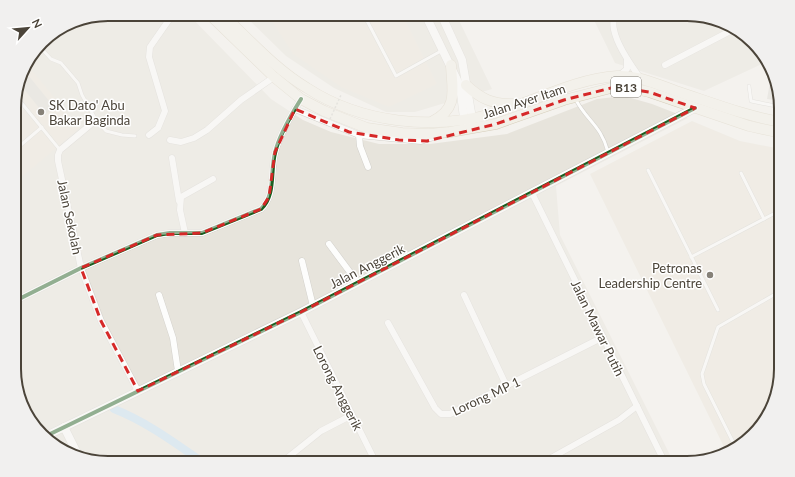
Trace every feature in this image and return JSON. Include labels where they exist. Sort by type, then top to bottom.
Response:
[{"type":"main road","name":"B13","points":[[217,21],[274,77],[301,100],[324,111],[368,128],[402,133],[429,134],[470,128]]},
{"type":"main road","name":"Jalan Ayer Itam","points":[[229,21],[280,69],[306,88],[330,101],[388,120],[430,122],[468,118],[494,113],[581,82],[618,76],[641,80],[760,118],[774,121]]},
{"type":"main road","points":[[430,122],[444,116],[451,107],[451,65]]},
{"type":"main road","points":[[466,85],[476,94],[497,104],[521,104]]},
{"type":"main road","name":"Jalan Ayer Itam","points":[[470,128],[496,124],[574,96],[604,89],[630,88],[649,92],[749,126],[774,131]]},
{"type":"street","points":[[149,135],[158,128],[165,111],[149,57],[150,47],[168,21]]},
{"type":"street","points":[[428,21],[460,86],[470,128]]},
{"type":"street","points":[[444,21],[462,60],[466,85],[468,118]]},
{"type":"street","points":[[613,21],[614,31],[627,58],[641,80]]},
{"type":"street","points":[[665,65],[726,31]]},
{"type":"street","points":[[618,76],[624,73],[627,69],[627,58]]},
{"type":"street","points":[[170,140],[181,142],[194,138],[207,130],[241,100],[274,77]]},
{"type":"street","points":[[21,298],[81,268],[157,235],[170,232],[202,233],[261,209],[266,204],[269,196],[275,152],[295,108],[301,100]]},
{"type":"street","points":[[295,108],[359,135],[421,142],[450,132]]},
{"type":"street","name":"Jalan Anggerik","points":[[51,434],[313,306],[695,108]]},
{"type":"street","points":[[60,150],[96,120]]},
{"type":"street","points":[[359,135],[360,146],[368,167]]},
{"type":"street","name":"Jalan Sekolah","points":[[60,150],[58,160],[81,268],[101,321],[138,391]]},
{"type":"street","points":[[172,158],[185,233]]},
{"type":"street","points":[[180,203],[184,194],[213,179]]},
{"type":"street","name":"Jalan Mawar Putih","points":[[532,193],[661,456]]},
{"type":"street","points":[[329,244],[358,282]]},
{"type":"street","points":[[302,261],[313,306]]},
{"type":"street","points":[[159,295],[174,338],[178,371]]},
{"type":"street","points":[[464,295],[507,387]]},
{"type":"street","name":"Lorong Anggerik","points":[[301,312],[372,456]]},
{"type":"street","name":"Lorong MP 1","points":[[388,323],[435,408],[441,414],[450,414],[507,387],[603,337]]},
{"type":"street","points":[[555,456],[619,420],[637,406]]},
{"type":"street","points":[[289,456],[321,430],[352,415]]},
{"type":"street","points":[[64,427],[75,449]]},
{"type":"lane","points":[[367,21],[396,76],[443,50]]},
{"type":"lane","points":[[44,50],[51,59],[61,63],[78,83],[82,95],[96,120],[106,131],[134,136]]},
{"type":"lane","points":[[750,86],[751,101],[774,106]]},
{"type":"lane","points":[[574,96],[581,109],[601,132],[608,153]]},
{"type":"lane","points":[[21,103],[60,150]]},
{"type":"lane","points":[[21,145],[42,127]]},
{"type":"lane","points":[[648,170],[718,310]]},
{"type":"lane","points":[[741,173],[764,219]]},
{"type":"lane","points":[[691,257],[774,214]]},
{"type":"lane","points":[[733,442],[704,384],[702,374],[718,327],[774,295]]},
{"type":"path","points":[[330,119],[342,96]]},
{"type":"highlighted area","points":[[615,87],[649,92],[695,108],[301,312],[138,391],[101,321],[81,268],[157,235],[202,233],[261,209],[269,197],[275,152],[295,109],[349,132],[399,140],[427,141],[496,124],[564,100]]},
{"type":"shaded area","points":[[102,21],[195,21],[271,99],[303,120],[331,132],[379,144],[430,144],[507,134],[597,99],[624,96],[652,104],[688,118],[556,186],[560,235],[670,456],[108,456],[85,453],[64,444],[55,438],[43,426],[30,407],[23,386],[21,369],[22,97],[26,80],[33,64],[51,43],[70,30]]},
{"type":"shaded area","points":[[250,21],[459,21],[492,89],[415,112],[386,112],[334,88],[286,56]]},
{"type":"shaded area","points":[[272,21],[406,21],[437,84],[389,107],[341,87],[293,54]]},
{"type":"shaded area","points":[[594,21],[687,21],[710,24],[740,39],[749,46],[762,64],[704,91],[615,63]]},
{"type":"shaded area","name":"SK Dato' Abu Bakar Baginda","points":[[31,69],[80,128],[21,178],[21,108],[23,91]]},
{"type":"shaded area","name":"Petronas Leadership Centre","points":[[692,121],[740,141],[774,148],[774,375],[771,392],[756,422],[749,431],[730,444],[724,447],[590,174]]},
{"type":"building","points":[[28,75],[54,107],[45,115],[24,89]]},
{"type":"building","points":[[770,82],[774,100],[767,99]]},
{"type":"waterway","points":[[114,409],[138,420],[194,456]]},
{"type":"cycle path","points":[[21,298],[81,268],[157,235],[170,233],[202,233],[261,209],[266,203],[271,190],[274,160],[279,139],[289,118],[301,99]]},
{"type":"cycle path","points":[[51,434],[301,312],[695,108]]},
{"type":"place","name":"SK Dato' Abu Bakar Baginda","points":[[41,112]]},
{"type":"place","name":"Petronas Leadership Centre","points":[[710,275]]}]
